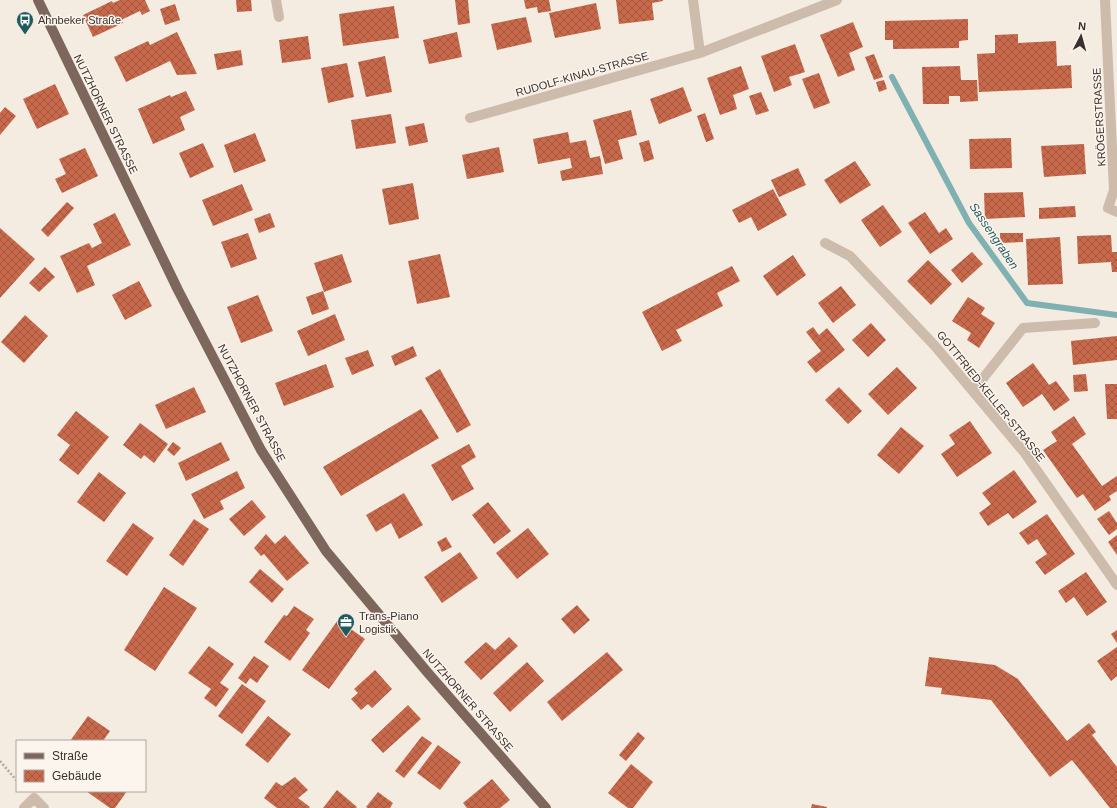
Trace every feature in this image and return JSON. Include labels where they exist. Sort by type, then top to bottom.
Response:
[{"type":"main road","name":"NUTZHORNER STRASSE","points":[[38,0],[178,290],[261,450],[326,551],[428,673],[546,808]]},
{"type":"street","points":[[276,0],[279,17]]},
{"type":"street","points":[[693,0],[700,53]]},
{"type":"street","name":"RUDOLF-KINAU-STRASSE","points":[[470,118],[700,53],[837,0]]},
{"type":"street","name":"KRÖGERSTRASSE","points":[[1105,0],[1114,190],[1113,210]]},
{"type":"street","name":"GOTTFRIED-KELLER-STRASSE","points":[[825,243],[850,256],[935,346],[1024,452],[1117,585]]},
{"type":"street","points":[[973,391],[1023,328],[1095,323]]},
{"type":"street","points":[[24,808],[34,798],[44,808]]},
{"type":"path","points":[[0,761],[16,780]]},
{"type":"building","points":[[120,0],[145,0],[150,11],[142,15],[140,11],[121,20],[123,23],[93,37],[83,15],[112,1],[113,3]]},
{"type":"building","points":[[236,0],[251,0],[252,11],[237,12]]},
{"type":"building","points":[[455,0],[468,0],[470,23],[458,25]]},
{"type":"building","points":[[524,0],[549,0],[551,11],[538,13],[537,7],[526,9]]},
{"type":"building","points":[[616,0],[663,1],[652,3],[654,20],[619,24]]},
{"type":"building","points":[[596,3],[601,29],[555,38],[549,13]]},
{"type":"building","points":[[175,4],[180,20],[165,25],[160,9]]},
{"type":"building","points":[[394,6],[399,38],[343,46],[339,14]]},
{"type":"building","points":[[526,17],[532,42],[497,50],[491,24]]},
{"type":"building","points":[[968,19],[968,40],[959,41],[959,48],[893,49],[893,40],[885,40],[885,21]]},
{"type":"building","points":[[853,22],[863,47],[849,53],[855,70],[838,77],[820,35]]},
{"type":"building","points":[[177,32],[197,74],[177,75],[170,61],[126,82],[114,57],[148,41],[150,45]]},
{"type":"building","points":[[457,32],[462,57],[429,64],[423,40]]},
{"type":"building","points":[[1018,34],[1018,43],[1056,41],[1057,66],[1071,65],[1072,88],[979,92],[977,54],[995,53],[995,35]]},
{"type":"building","points":[[308,36],[311,59],[282,63],[279,40]]},
{"type":"building","points":[[795,44],[805,72],[789,77],[792,85],[774,92],[761,56]]},
{"type":"building","points":[[241,50],[243,65],[217,70],[214,54]]},
{"type":"building","points":[[874,54],[883,77],[874,80],[865,57]]},
{"type":"building","points":[[385,56],[392,92],[366,97],[358,62]]},
{"type":"building","points":[[347,63],[354,97],[328,103],[321,68]]},
{"type":"building","points":[[741,66],[749,89],[733,95],[737,109],[720,115],[707,78]]},
{"type":"building","points":[[960,66],[961,80],[977,80],[978,101],[960,102],[960,96],[949,96],[949,104],[923,104],[922,67]]},
{"type":"building","points":[[819,73],[830,103],[814,109],[802,79]]},
{"type":"building","points":[[884,80],[887,89],[879,92],[876,82]]},
{"type":"building","points":[[55,84],[69,114],[37,129],[23,99]]},
{"type":"building","points":[[683,87],[692,111],[659,124],[650,99]]},
{"type":"building","points":[[186,91],[195,110],[180,117],[185,130],[153,144],[138,109],[170,95],[171,97]]},
{"type":"building","points":[[761,92],[769,111],[756,115],[749,96]]},
{"type":"building","points":[[5,107],[16,116],[0,135],[0,113]]},
{"type":"building","points":[[631,110],[637,135],[618,140],[623,159],[605,164],[593,120]]},
{"type":"building","points":[[705,113],[714,139],[706,142],[697,116]]},
{"type":"building","points":[[391,114],[396,143],[356,149],[351,120]]},
{"type":"building","points":[[424,123],[428,142],[409,146],[405,127]]},
{"type":"building","points":[[568,132],[570,143],[586,140],[590,158],[600,156],[603,174],[562,181],[560,171],[572,168],[570,158],[538,164],[533,139]]},
{"type":"building","points":[[255,133],[266,161],[234,173],[224,145]]},
{"type":"building","points":[[1011,138],[1012,168],[970,169],[969,139]]},
{"type":"building","points":[[649,140],[654,159],[644,162],[639,143]]},
{"type":"building","points":[[203,143],[214,167],[190,178],[179,153]]},
{"type":"building","points":[[1084,144],[1086,174],[1044,177],[1041,146]]},
{"type":"building","points":[[499,147],[504,172],[467,179],[462,155]]},
{"type":"building","points":[[85,148],[98,176],[62,193],[55,179],[66,174],[59,159]]},
{"type":"building","points":[[855,161],[871,185],[840,204],[824,180]]},
{"type":"building","points":[[798,168],[806,185],[779,197],[771,180]]},
{"type":"building","points":[[413,183],[419,219],[389,225],[382,189]]},
{"type":"building","points":[[242,184],[253,210],[213,226],[202,200]]},
{"type":"building","points":[[773,189],[787,215],[758,231],[751,217],[739,223],[732,210]]},
{"type":"building","points":[[1023,192],[1025,217],[985,219],[984,193]]},
{"type":"building","points":[[67,202],[74,208],[48,237],[41,230]]},
{"type":"building","points":[[883,205],[902,232],[880,247],[861,220]]},
{"type":"building","points":[[1075,206],[1076,217],[1039,219],[1039,208]]},
{"type":"building","points":[[925,212],[939,233],[946,228],[953,239],[930,254],[908,223]]},
{"type":"building","points":[[115,213],[131,245],[87,266],[95,285],[77,293],[60,256],[89,243],[92,248],[102,243],[93,224]]},
{"type":"building","points":[[270,213],[275,227],[259,233],[254,219]]},
{"type":"building","points":[[0,228],[35,259],[0,298]]},
{"type":"building","points":[[248,233],[257,259],[231,268],[221,242]]},
{"type":"building","points":[[1000,233],[1023,233],[1023,242],[1000,243]]},
{"type":"building","points":[[1111,235],[1112,252],[1117,252],[1117,272],[1112,272],[1111,262],[1078,264],[1077,236]]},
{"type":"building","points":[[1060,237],[1063,284],[1028,285],[1026,239]]},
{"type":"building","points":[[972,252],[983,264],[962,283],[951,270]]},
{"type":"building","points":[[342,254],[352,282],[324,292],[314,263]]},
{"type":"building","points":[[440,254],[450,297],[417,304],[408,261]]},
{"type":"building","points":[[793,255],[806,275],[777,296],[763,276]]},
{"type":"building","points":[[928,260],[952,284],[931,305],[907,281]]},
{"type":"building","points":[[732,266],[740,281],[717,293],[723,306],[676,330],[682,341],[662,351],[642,312]]},
{"type":"building","points":[[45,267],[55,277],[39,292],[29,283]]},
{"type":"building","points":[[139,281],[152,306],[125,320],[112,295]]},
{"type":"building","points":[[841,286],[856,305],[833,323],[818,303]]},
{"type":"building","points":[[323,291],[329,309],[312,315],[306,297]]},
{"type":"building","points":[[258,295],[273,331],[241,343],[227,307]]},
{"type":"building","points":[[968,297],[985,308],[981,314],[995,323],[979,348],[967,340],[971,333],[952,321]]},
{"type":"building","points":[[335,314],[345,340],[308,356],[297,331]]},
{"type":"building","points":[[25,315],[48,336],[24,363],[1,342]]},
{"type":"building","points":[[871,323],[886,340],[868,357],[852,340]]},
{"type":"building","points":[[813,327],[819,335],[827,328],[845,350],[816,373],[807,362],[821,351],[806,332]]},
{"type":"building","points":[[1117,336],[1117,360],[1073,365],[1071,341]]},
{"type":"building","points":[[413,346],[417,356],[395,366],[391,356]]},
{"type":"building","points":[[368,350],[374,366],[352,375],[345,358]]},
{"type":"building","points":[[1033,363],[1049,385],[1056,381],[1070,400],[1054,411],[1042,394],[1023,407],[1006,383]]},
{"type":"building","points":[[326,364],[334,387],[284,406],[275,383]]},
{"type":"building","points":[[897,367],[917,388],[888,415],[868,394]]},
{"type":"building","points":[[440,369],[471,425],[457,433],[425,378]]},
{"type":"building","points":[[1086,374],[1088,391],[1074,392],[1073,375]]},
{"type":"building","points":[[1105,384],[1117,384],[1117,419],[1107,419]]},
{"type":"building","points":[[194,387],[206,412],[166,429],[155,405]]},
{"type":"building","points":[[839,387],[862,411],[848,424],[825,400]]},
{"type":"building","points":[[421,409],[439,438],[341,496],[323,467]]},
{"type":"building","points":[[76,411],[109,437],[78,475],[59,460],[70,445],[57,435]]},
{"type":"building","points":[[1074,416],[1086,434],[1072,444],[1102,486],[1117,476],[1117,491],[1109,496],[1111,500],[1095,511],[1083,494],[1077,498],[1043,450],[1057,441],[1051,432]]},
{"type":"building","points":[[970,421],[992,453],[957,477],[941,454],[955,444],[949,435]]},
{"type":"building","points":[[140,423],[168,444],[154,463],[144,455],[141,459],[123,445]]},
{"type":"building","points":[[901,427],[924,446],[899,474],[877,455]]},
{"type":"building","points":[[173,442],[181,448],[174,456],[167,450]]},
{"type":"building","points":[[221,442],[230,460],[186,481],[178,463]]},
{"type":"building","points":[[469,444],[476,457],[461,466],[474,489],[452,501],[431,465]]},
{"type":"building","points":[[1014,470],[1037,502],[1013,519],[1008,513],[988,526],[979,513],[991,504],[982,493]]},
{"type":"building","points":[[237,471],[245,488],[220,501],[224,509],[204,519],[191,494]]},
{"type":"building","points":[[99,472],[126,493],[104,522],[77,502]]},
{"type":"building","points":[[404,493],[423,525],[399,539],[391,523],[376,532],[366,515]]},
{"type":"building","points":[[252,500],[266,517],[244,536],[229,519]]},
{"type":"building","points":[[488,502],[511,531],[494,544],[472,515]]},
{"type":"building","points":[[1109,511],[1117,523],[1117,529],[1109,535],[1097,519]]},
{"type":"building","points":[[1047,514],[1075,554],[1045,575],[1035,562],[1047,554],[1037,539],[1028,545],[1019,533]]},
{"type":"building","points":[[194,519],[209,529],[183,566],[169,555]]},
{"type":"building","points":[[133,523],[154,538],[127,576],[106,561]]},
{"type":"building","points":[[528,528],[549,554],[517,579],[496,553]]},
{"type":"building","points":[[266,534],[275,544],[285,535],[309,563],[287,581],[264,554],[261,556],[254,548]]},
{"type":"building","points":[[1117,535],[1117,555],[1108,542]]},
{"type":"building","points":[[446,537],[452,547],[442,552],[437,542]]},
{"type":"building","points":[[460,552],[478,578],[442,603],[424,577]]},
{"type":"building","points":[[260,569],[284,589],[272,603],[249,582]]},
{"type":"building","points":[[1086,572],[1107,602],[1087,616],[1074,597],[1066,603],[1058,591]]},
{"type":"building","points":[[164,587],[197,608],[155,671],[124,650]]},
{"type":"building","points":[[577,605],[590,620],[574,634],[561,619]]},
{"type":"building","points":[[294,606],[314,619],[306,630],[310,633],[290,661],[264,642],[284,615],[287,616]]},
{"type":"building","points":[[338,620],[365,639],[329,689],[302,670]]},
{"type":"building","points":[[1117,630],[1117,643],[1111,634]]},
{"type":"building","points":[[509,637],[518,646],[481,680],[464,662],[486,642],[495,650]]},
{"type":"building","points":[[209,646],[234,664],[220,683],[229,689],[216,707],[204,698],[211,689],[188,673]]},
{"type":"building","points":[[1117,647],[1117,676],[1111,681],[1097,661]]},
{"type":"building","points":[[607,652],[623,670],[562,721],[547,702]]},
{"type":"building","points":[[254,656],[269,666],[257,683],[250,678],[246,684],[238,678]]},
{"type":"building","points":[[929,657],[995,665],[1018,679],[1067,741],[1089,723],[1096,732],[1092,735],[1117,767],[1117,808],[1110,808],[1072,760],[1050,777],[991,700],[941,694],[942,688],[925,686]]},
{"type":"building","points":[[527,662],[544,681],[510,712],[493,693]]},
{"type":"building","points":[[375,670],[392,689],[372,708],[368,704],[361,710],[351,699],[358,693],[354,689]]},
{"type":"building","points":[[242,684],[266,701],[242,734],[218,716]]},
{"type":"building","points":[[408,705],[421,719],[383,753],[371,740]]},
{"type":"building","points":[[88,716],[110,731],[104,740],[71,740]]},
{"type":"building","points":[[268,716],[291,734],[268,763],[245,745]]},
{"type":"building","points":[[638,732],[645,738],[626,761],[619,755]]},
{"type":"building","points":[[422,736],[432,743],[404,778],[395,771]]},
{"type":"building","points":[[438,745],[461,762],[440,790],[417,773]]},
{"type":"building","points":[[631,764],[653,782],[633,808],[628,808],[608,793]]},
{"type":"building","points":[[295,777],[308,790],[298,798],[310,807],[309,808],[277,808],[264,798],[276,782],[282,786]]},
{"type":"building","points":[[492,779],[510,800],[500,808],[467,808],[463,803]]},
{"type":"building","points":[[337,790],[357,807],[323,808]]},
{"type":"building","points":[[87,792],[126,792],[115,808],[110,808]]},
{"type":"building","points":[[378,792],[393,803],[390,808],[366,807]]},
{"type":"building","points":[[812,804],[827,807],[827,808],[811,808]]},
{"type":"waterway","name":"Sassengraben","points":[[892,77],[969,223],[1027,303],[1117,315]]},
{"type":"place","name":"Ahnbeker Straße","points":[[25,35]]},
{"type":"place","name":"Trans-Piano Logistik","points":[[346,637]]}]
